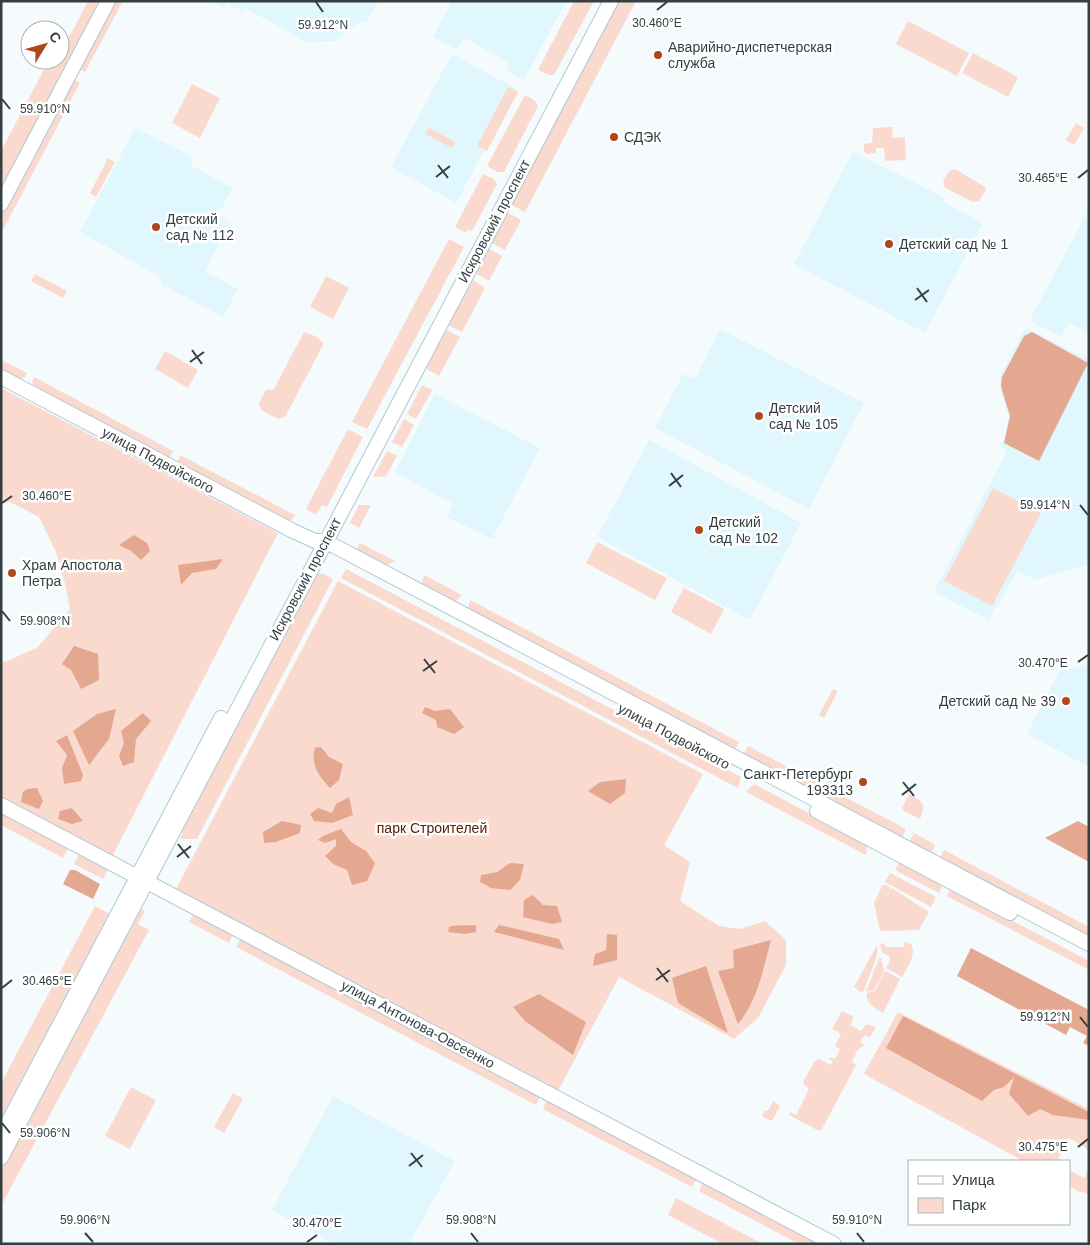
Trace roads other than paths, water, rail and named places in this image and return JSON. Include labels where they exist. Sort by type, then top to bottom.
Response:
[{"type":"street","points":[[1,204],[108,1]]},
{"type":"street","name":"Искровский проспект","points":[[321,544],[600,1]]},
{"type":"street","name":"Искровский проспект","points":[[1,1136],[142,879],[611,1]]},
{"type":"street","name":"улица Подвойского","points":[[1,377],[293,531],[1089,944]]},
{"type":"street","name":"улица Подвойского","points":[[321,544],[1089,955]]},
{"type":"street","name":"улица Антонова-Овсеенко","points":[[1,805],[834,1244]]},
{"type":"street","name":"Искровский проспект","points":[[1,1158],[142,879]]},
{"type":"place","name":"Аварийно-диспетчерская служба","points":[[658,55]]},
{"type":"place","name":"СДЭК","points":[[614,137]]},
{"type":"place","name":"Детский сад № 112","points":[[156,227]]},
{"type":"place","name":"Детский сад № 1","points":[[889,244]]},
{"type":"place","name":"Детский сад № 105","points":[[759,416]]},
{"type":"place","name":"Детский сад № 102","points":[[699,530]]},
{"type":"place","name":"Храм Апостола Петра","points":[[12,573]]},
{"type":"place","name":"Детский сад № 39","points":[[1066,701]]},
{"type":"place","name":"Санкт-Петербург 193313","points":[[863,782]]},
{"type":"park label","name":"парк Строителей","points":[[432,828]]}]
